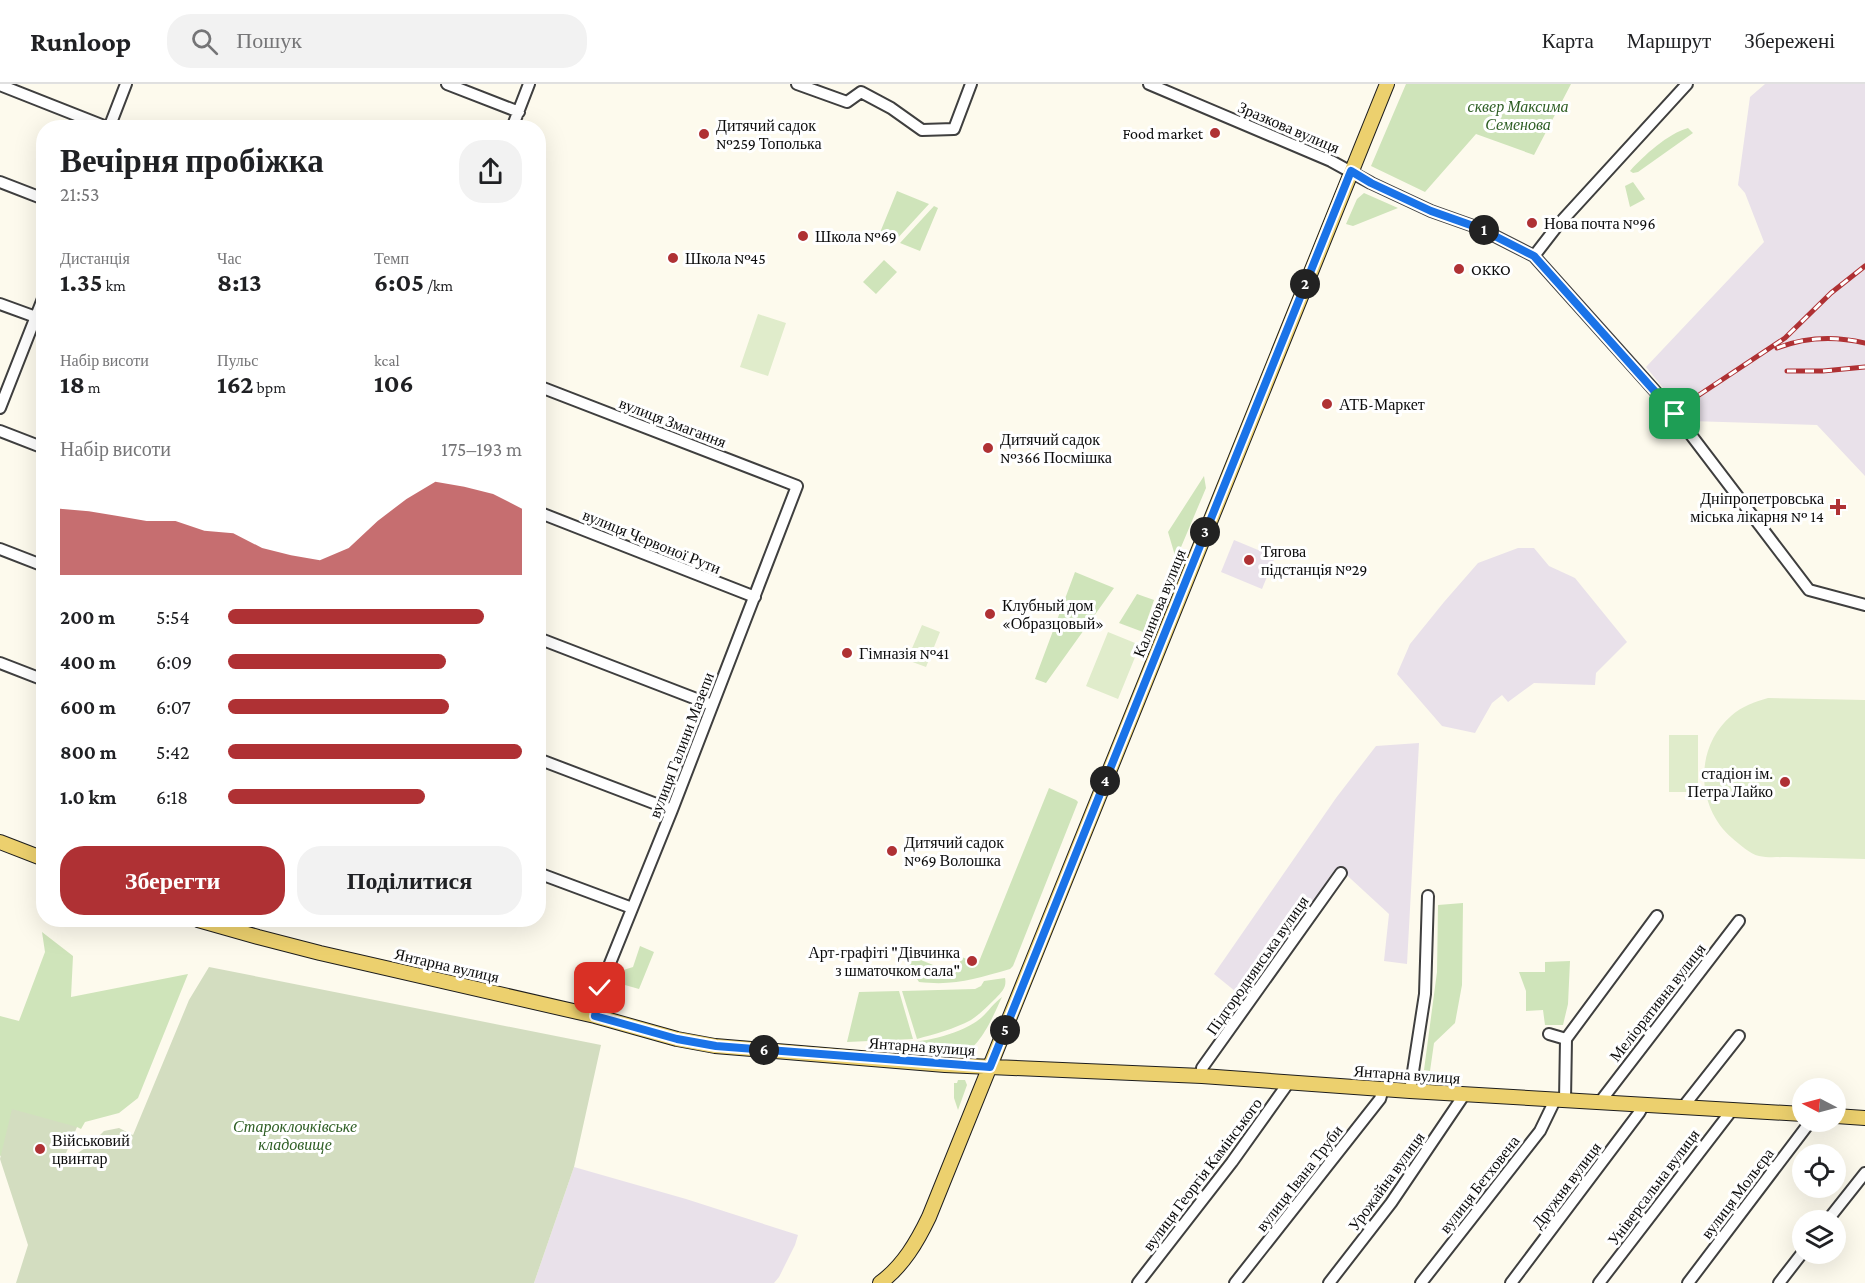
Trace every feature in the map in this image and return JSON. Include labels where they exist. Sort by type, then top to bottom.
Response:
[{"type":"main road","name":"Калинова вулиця","points":[[880,1283],[896,1269],[920,1237],[938,1196],[1387,84]]},
{"type":"main road","points":[[0,842],[36,857]]},
{"type":"main road","name":"Янтарна вулиця","points":[[231,927],[320,953],[595,1016],[677,1039],[716,1046],[990,1067],[1202,1076],[1464,1095],[1792,1113]]},
{"type":"main road","points":[[1846,1117],[1865,1118]]},
{"type":"street","points":[[112,120],[126,84]]},
{"type":"street","points":[[447,84],[519,112]]},
{"type":"street","points":[[516,120],[529,84]]},
{"type":"street","points":[[797,84],[847,102],[861,92],[891,108],[922,130],[954,129],[971,84]]},
{"type":"street","name":"Зразкова вулиця","points":[[1149,84],[1331,161],[1371,183],[1431,211],[1479,228],[1534,256]]},
{"type":"street","points":[[1687,84],[1557,225],[1534,256],[1672,410],[1809,590],[1865,605]]},
{"type":"street","points":[[0,85],[89,120]]},
{"type":"street","points":[[0,182],[36,196]]},
{"type":"street","points":[[0,304],[36,318]]},
{"type":"street","points":[[0,408],[36,326]]},
{"type":"street","name":"вулиця Змагання","points":[[546,389],[797,486]]},
{"type":"street","points":[[0,431],[36,445]]},
{"type":"street","name":"вулиця Галини Мазепи","points":[[595,1016],[598,993],[672,810],[797,486]]},
{"type":"street","name":"вулиця Червоної Рути","points":[[546,515],[754,597]]},
{"type":"street","points":[[0,549],[36,563]]},
{"type":"street","points":[[546,641],[712,705]]},
{"type":"street","points":[[0,663],[36,677]]},
{"type":"street","points":[[546,762],[672,810]]},
{"type":"street","name":"Підгороднянська вулиця","points":[[1202,1076],[1202,1068],[1341,873]]},
{"type":"street","points":[[546,876],[632,908]]},
{"type":"street","points":[[1410,1091],[1425,994],[1428,896]]},
{"type":"street","points":[[1560,1100],[1566,1039],[1657,916]]},
{"type":"street","name":"Меліоративна вулиця","points":[[1600,1102],[1739,921]]},
{"type":"street","points":[[1549,1034],[1566,1039]]},
{"type":"street","points":[[1683,1107],[1739,1036]]},
{"type":"street","name":"вулиця Георгія Камінського","points":[[1138,1283],[1232,1162],[1289,1082]]},
{"type":"street","name":"вулиця Івана Труби","points":[[1235,1283],[1380,1099],[1383,1089]]},
{"type":"street","name":"Урожайна вулиця","points":[[1329,1283],[1391,1203],[1464,1095]]},
{"type":"street","name":"вулиця Бетховена","points":[[1421,1283],[1539,1131],[1560,1100]]},
{"type":"street","name":"Дружня вулиця","points":[[1510,1283],[1619,1141],[1644,1104]]},
{"type":"street","name":"Універсальна вулиця","points":[[1599,1283],[1732,1110]]},
{"type":"street","name":"вулиця Мольєра","points":[[1688,1283],[1802,1132]]},
{"type":"street","points":[[1836,1210],[1865,1173]]},
{"type":"street","points":[[1779,1283],[1794,1264]]},
{"type":"shaded area","points":[[1765,84],[1865,84],[1865,476],[1817,425],[1690,421],[1646,367],[1764,242],[1745,193],[1738,185],[1750,97]]},
{"type":"shaded area","points":[[1234,540],[1275,557],[1262,589],[1221,572]]},
{"type":"shaded area","points":[[1518,548],[1534,548],[1549,566],[1575,578],[1627,642],[1596,673],[1595,685],[1534,683],[1508,702],[1502,695],[1492,703],[1475,733],[1442,726],[1397,674],[1410,644],[1478,563]]},
{"type":"shaded area","points":[[1419,743],[1407,964],[1384,961],[1389,914],[1339,868],[1246,1000],[1214,974],[1336,798],[1376,746]]},
{"type":"shaded area","points":[[574,1167],[686,1199],[798,1235],[795,1245],[774,1283],[534,1283]]},
{"type":"green space","name":"сквер Максима Семенова","points":[[1406,84],[1571,84],[1534,155],[1476,134],[1425,192],[1371,166]]},
{"type":"green space","points":[[1688,128],[1693,133],[1638,172],[1630,171],[1657,146]]},
{"type":"green space","points":[[1633,182],[1645,199],[1630,207],[1625,186]]},
{"type":"green space","points":[[897,191],[929,204],[895,241],[879,235]]},
{"type":"green space","points":[[1364,193],[1398,208],[1353,226],[1346,224],[1357,199]]},
{"type":"green space","points":[[934,206],[938,208],[920,251],[900,243]]},
{"type":"green space","points":[[884,260],[897,272],[876,294],[863,282]]},
{"type":"green space","points":[[758,314],[786,323],[768,376],[740,367]]},
{"type":"green space","points":[[1204,476],[1206,488],[1176,559],[1168,532]]},
{"type":"green space","points":[[1075,572],[1114,588],[1046,683],[1035,679]]},
{"type":"green space","points":[[1137,594],[1154,600],[1143,632],[1119,623]]},
{"type":"green space","points":[[922,625],[940,632],[926,667],[907,660]]},
{"type":"green space","points":[[1108,632],[1140,645],[1118,699],[1086,686]]},
{"type":"green space","name":"стадіон ім. Петра Лайко","points":[[1768,698],[1865,700],[1865,859],[1759,856],[1741,846],[1720,825],[1711,810],[1706,794],[1704,777],[1710,744],[1719,729],[1731,716],[1749,705]]},
{"type":"green space","points":[[1669,735],[1698,735],[1698,792],[1669,792]]},
{"type":"green space","points":[[1049,788],[1078,802],[1013,966],[1010,969],[965,981],[919,982],[899,951],[955,974],[962,957],[978,964]]},
{"type":"green space","points":[[1463,903],[1462,985],[1455,1023],[1434,1043],[1430,1071],[1424,1070],[1437,972],[1438,905]]},
{"type":"green space","points":[[42,932],[73,956],[71,997],[188,974],[138,1098],[119,1113],[85,1122],[81,1129],[77,1127],[0,1156],[0,1016],[19,1021],[45,952]]},
{"type":"green space","points":[[640,946],[654,952],[639,989],[611,981],[614,973],[633,967]]},
{"type":"green space","points":[[1570,961],[1568,1004],[1563,1025],[1545,1025],[1543,1010],[1526,1011],[1526,991],[1519,972],[1545,972],[1545,962]]},
{"type":"green space","name":"Староклочківське кладовище","points":[[209,967],[601,1045],[574,1167],[534,1283],[16,1283],[28,1245],[0,1159],[12,1109],[77,1127],[61,1165],[92,1143],[104,1131],[119,1128],[133,1135],[189,1000]]},
{"type":"green space","points":[[1005,978],[1005,987],[1002,991],[971,1020],[951,1029],[917,1039],[902,991],[975,989],[984,981]]},
{"type":"green space","points":[[899,991],[913,1039],[847,1042],[859,992]]},
{"type":"green space","points":[[1002,997],[981,1037],[975,1045],[962,1054],[937,1054],[888,1048],[888,1044],[932,1039],[964,1028],[978,1020]]},
{"type":"green space","points":[[958,1080],[965,1080],[967,1085],[958,1110],[954,1098],[954,1083]]},
{"type":"railway","points":[[1684,405],[1785,338],[1831,293],[1865,266]]},
{"type":"railway","points":[[1777,348],[1821,339],[1843,339],[1865,343]]},
{"type":"railway","points":[[1787,371],[1823,371],[1865,367]]},
{"type":"place","name":"Food market","points":[[1215,133]]},
{"type":"place","name":"Дитячий садок №259 Тополька","points":[[704,134]]},
{"type":"place","name":"Нова почта №96","points":[[1532,223]]},
{"type":"place","name":"Школа №69","points":[[803,236]]},
{"type":"place","name":"Школа №45","points":[[673,258]]},
{"type":"place","name":"OKKO","points":[[1459,269]]},
{"type":"place","name":"АТБ-Маркет","points":[[1327,404]]},
{"type":"place","name":"Дитячий садок №366 Посмішка","points":[[988,448]]},
{"type":"place","name":"Дніпропетровська міська лікарня № 14","points":[[1838,507]]},
{"type":"place","name":"Тягова пiдстанцiя №29","points":[[1249,560]]},
{"type":"place","name":"Клубный дом «Образцовый»","points":[[990,614]]},
{"type":"place","name":"Гімназія №41","points":[[847,653]]},
{"type":"place","name":"стадіон ім. Петра Лайко","points":[[1785,782]]},
{"type":"place","name":"Дитячий садок №69 Волошка","points":[[892,851]]},
{"type":"place","name":"Арт-графіті \"Дівчинка з шматочком сала\"","points":[[972,961]]},
{"type":"place","name":"Військовий цвинтар","points":[[40,1149]]},
{"type":"route","points":[[600,988],[595,1016],[698,1044],[839,1057],[990,1067],[1351,171],[1431,211],[1479,228],[1534,256],[1675,414]]}]
